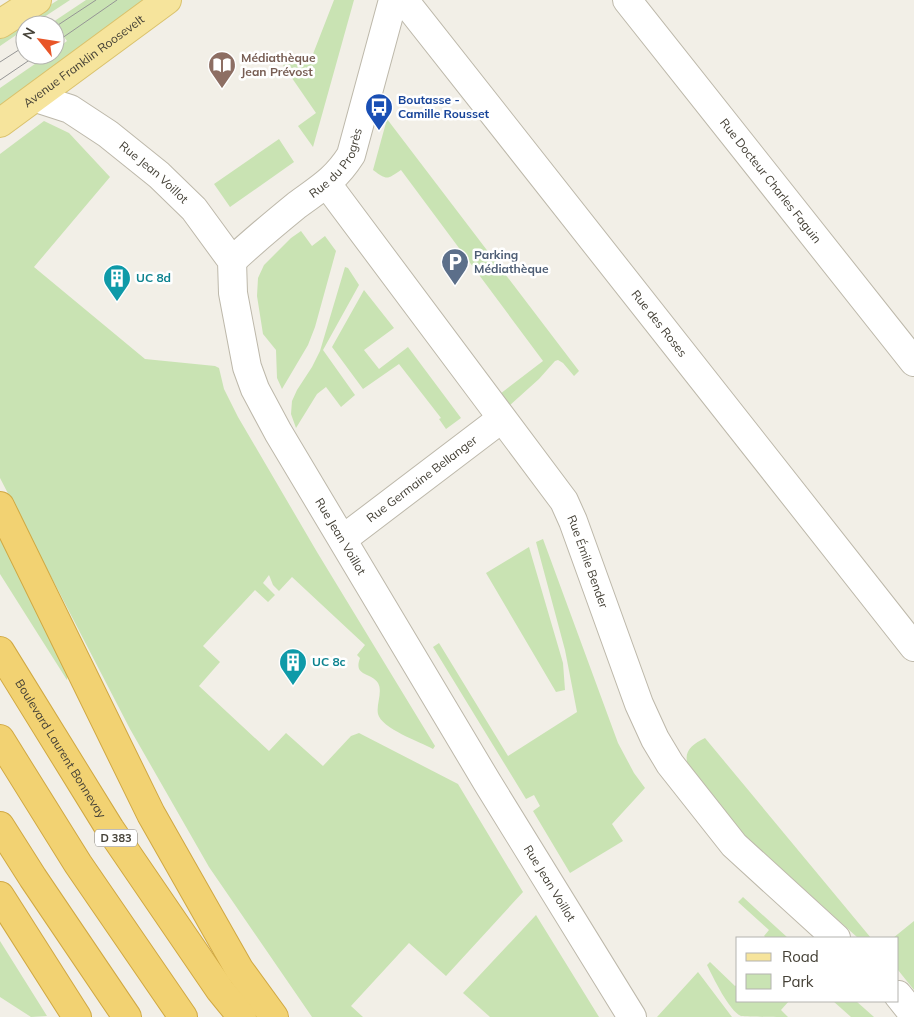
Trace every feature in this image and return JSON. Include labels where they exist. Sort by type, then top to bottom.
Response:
[{"type":"highway","points":[[0,506],[151,814],[239,969],[274,1017]]},
{"type":"highway","name":"Boulevard Laurent Bonnevay","points":[[0,651],[110,829],[220,990],[242,1017]]},
{"type":"highway","points":[[0,739],[78,864],[183,1017]]},
{"type":"highway","points":[[0,826],[127,1017]]},
{"type":"highway","points":[[0,896],[77,1017]]},
{"type":"main road","points":[[0,24],[37,0]]},
{"type":"main road","name":"Avenue Franklin Roosevelt","points":[[0,123],[167,0]]},
{"type":"street","name":"Rue du Progrès","points":[[232,261],[254,239],[328,184],[341,171],[351,155],[393,0]]},
{"type":"street","name":"Rue des Roses","points":[[404,0],[910,636]]},
{"type":"street","name":"Rue Docteur Charles Faguin","points":[[627,0],[914,362]]},
{"type":"street","name":"Rue Jean Voillot","points":[[36,98],[70,109],[108,134],[159,175],[194,209],[232,261],[233,293],[242,345],[247,368],[255,389],[278,432],[487,782],[632,1017]]},
{"type":"street","name":"Rue Émile Bender","points":[[328,184],[501,419],[564,501],[573,521],[639,704],[655,739],[670,764],[734,845],[835,937]]},
{"type":"street","name":"Rue Germaine Bellanger","points":[[343,539],[501,419]]},
{"type":"street","points":[[899,996],[914,1015]]},
{"type":"green space","points":[[58,0],[70,0],[47,15],[34,15]]},
{"type":"green space","points":[[86,0],[144,0],[65,59],[65,42],[67,41],[65,38],[64,15]]},
{"type":"green space","points":[[334,0],[354,0],[313,147],[298,126],[316,113],[283,65],[313,54]]},
{"type":"green space","points":[[15,27],[15,36],[0,46],[0,37]]},
{"type":"green space","points":[[33,65],[57,65],[0,107],[0,88]]},
{"type":"green space","points":[[387,119],[579,371],[574,376],[558,360],[509,406],[500,394],[543,361],[401,170],[387,178],[373,170]]},
{"type":"green space","points":[[44,121],[69,133],[110,177],[34,267],[145,359],[215,366],[219,368],[224,389],[238,417],[317,552],[435,746],[433,749],[411,739],[393,729],[381,719],[378,714],[380,690],[378,683],[361,671],[358,664],[360,658],[357,655],[365,645],[292,577],[279,591],[273,585],[269,575],[263,583],[275,595],[268,602],[255,590],[203,646],[220,662],[199,686],[269,751],[286,733],[323,766],[351,736],[359,733],[458,784],[523,892],[446,976],[409,943],[351,1006],[363,1017],[312,1017],[209,867],[130,729],[0,478],[0,154]]},
{"type":"green space","points":[[279,139],[294,162],[230,207],[214,184]]},
{"type":"green space","points":[[301,231],[312,246],[325,236],[336,251],[315,327],[308,345],[282,389],[277,378],[276,350],[263,334],[257,296],[258,278],[264,265],[291,238]]},
{"type":"green space","points":[[345,267],[348,268],[359,285],[323,350],[355,395],[341,407],[326,387],[317,394],[296,428],[291,414],[292,401],[320,351]]},
{"type":"green space","points":[[364,290],[394,328],[364,350],[379,369],[408,347],[461,418],[446,429],[439,419],[441,418],[399,364],[363,389],[332,347]]},
{"type":"green space","points":[[0,534],[68,674],[67,680],[0,574]]},
{"type":"green space","points":[[543,539],[618,743],[634,773],[645,788],[612,824],[623,841],[570,873],[533,811],[540,806],[534,795],[526,799],[433,647],[439,643],[508,756],[577,712],[565,650],[536,542]]},
{"type":"green space","points":[[529,547],[563,663],[565,690],[556,692],[486,573]]},
{"type":"green space","points":[[705,738],[870,937],[857,937],[740,831],[689,768],[687,753],[696,743]]},
{"type":"green space","points":[[743,897],[787,937],[765,937],[769,930],[738,902]]},
{"type":"green space","points":[[536,915],[599,1017],[490,1017],[463,993]]},
{"type":"green space","points":[[914,921],[914,990],[899,971],[899,937],[894,937]]},
{"type":"green space","points":[[0,941],[47,1016],[31,1017],[0,997]]},
{"type":"green space","points":[[710,962],[736,985],[736,1002],[788,1002],[781,1010],[788,1017],[741,1016],[736,1013],[731,1008],[707,965]]},
{"type":"green space","points":[[698,972],[732,1017],[657,1017]]},
{"type":"green space","points":[[834,1002],[857,1002],[874,1017],[851,1017]]},
{"type":"tram line","points":[[65,20],[96,0]]},
{"type":"tram line","points":[[65,36],[117,0]]},
{"type":"tram line","points":[[0,62],[15,52]]},
{"type":"tram line","points":[[0,80],[22,65]]},
{"type":"place","name":"Médiathèque Jean Prévost","points":[[222,89]]},
{"type":"place","name":"Boutasse - Camille Rousset","points":[[379,131]]},
{"type":"place","name":"Parking Médiathèque","points":[[455,286]]},
{"type":"place","name":"UC 8d","points":[[117,302]]},
{"type":"place","name":"UC 8c","points":[[293,686]]}]
